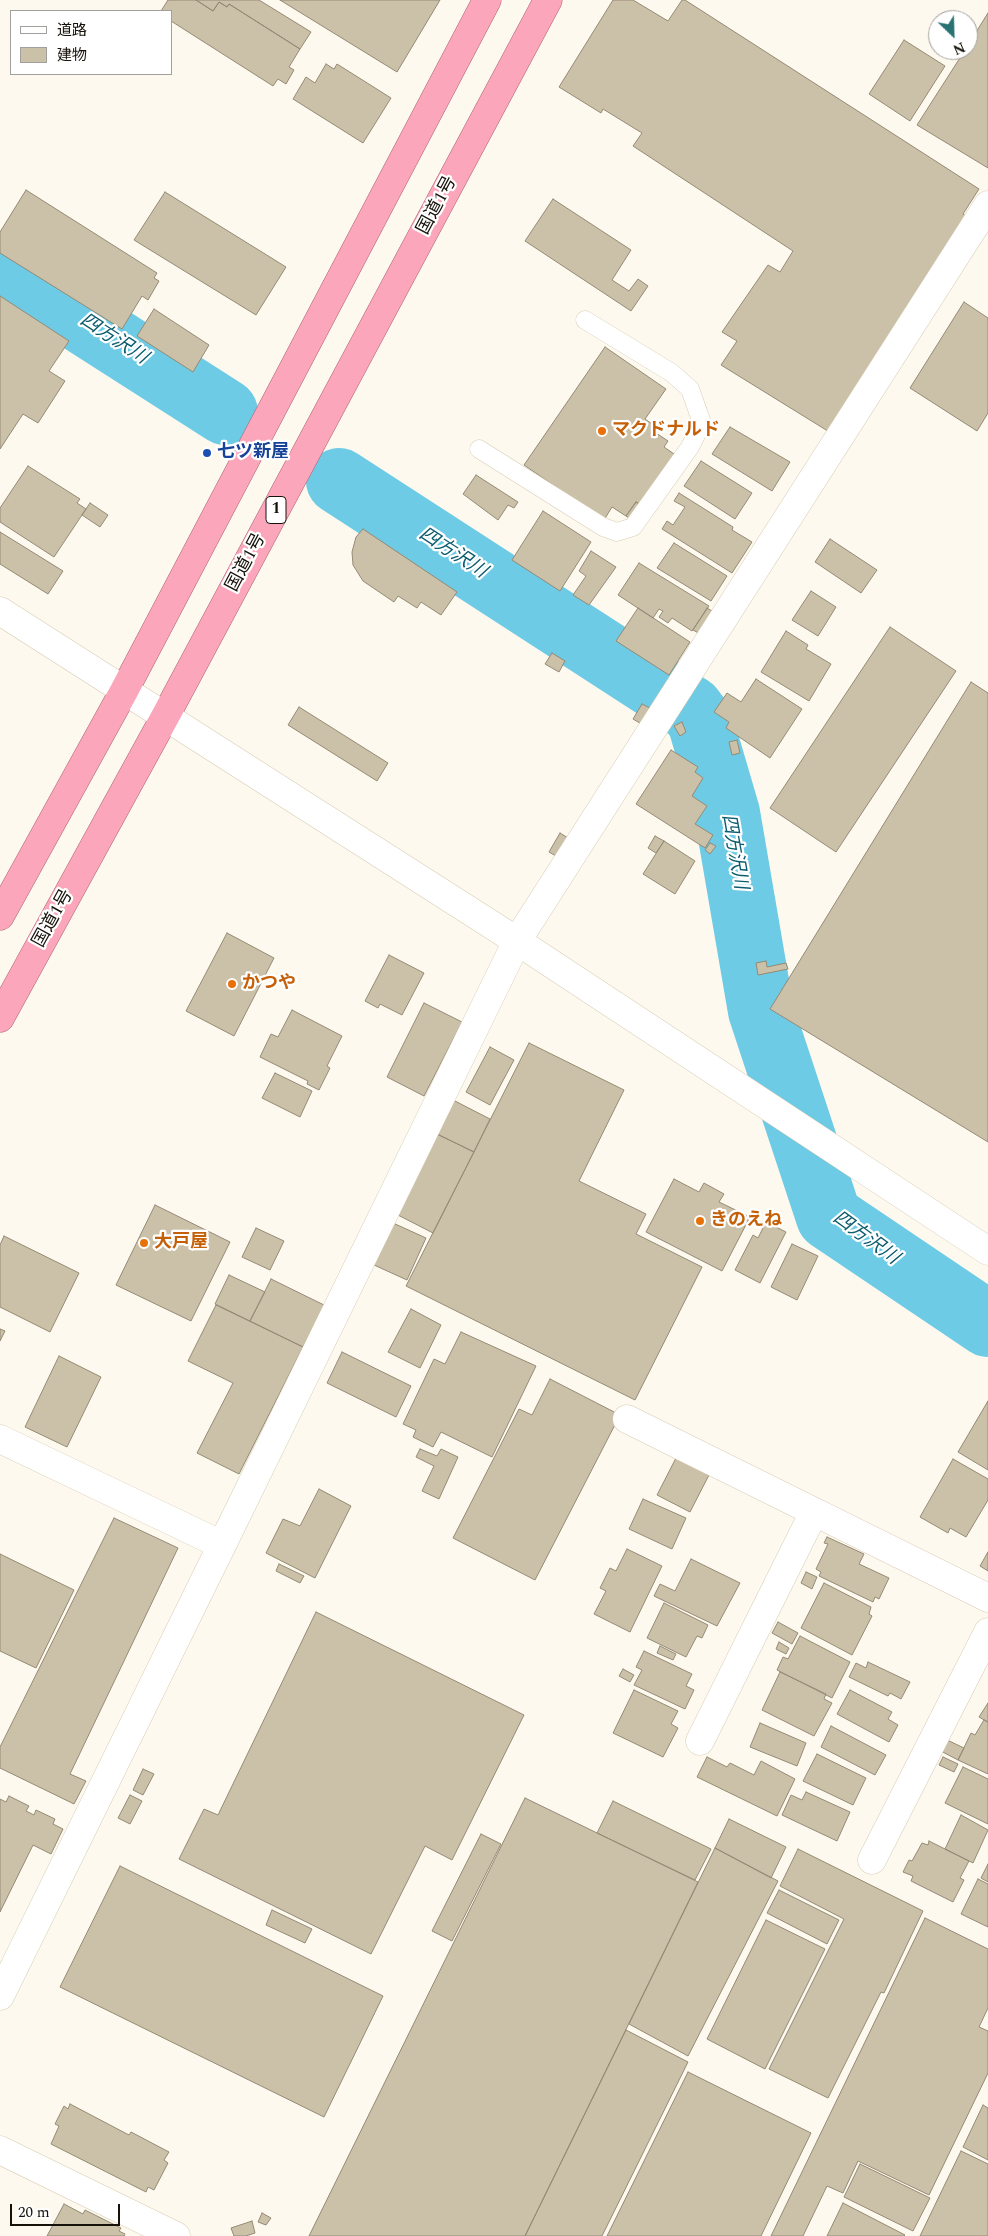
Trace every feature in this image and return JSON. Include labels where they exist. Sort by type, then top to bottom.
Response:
[{"type":"highway","points":[[0,916],[124,691],[487,0]]},
{"type":"highway","name":"国道1号","points":[[0,1018],[166,715],[548,0]]},
{"type":"street","points":[[0,1996],[517,941],[988,205]]},
{"type":"street","points":[[0,611],[124,691],[166,715],[517,941],[988,1251]]},
{"type":"street","points":[[626,1419],[988,1598]]},
{"type":"street","points":[[0,1439],[222,1546]]},
{"type":"street","points":[[700,1741],[814,1512]]},
{"type":"street","points":[[872,1860],[988,1632]]},
{"type":"street","points":[[0,2150],[176,2236]]},
{"type":"lane","points":[[479,448],[603,527],[617,532],[634,527],[690,447],[702,423],[690,389],[684,383],[672,373],[585,320]]},
{"type":"building","points":[[168,0],[196,0],[213,11],[219,2],[227,7],[229,4],[300,49],[289,67],[294,70],[286,84],[278,79],[273,86],[172,22],[172,10],[162,10]]},
{"type":"building","points":[[196,0],[259,0],[311,32],[300,49],[229,4],[227,7],[219,2],[213,11]]},
{"type":"building","points":[[280,0],[440,0],[397,72]]},
{"type":"building","points":[[613,0],[633,0],[668,21],[682,0],[685,0],[979,189],[963,214],[970,219],[831,433],[721,365],[737,341],[722,332],[768,265],[780,272],[793,251],[633,146],[642,133],[603,109],[601,113],[559,87]]},
{"type":"building","points":[[988,13],[988,168],[917,125],[959,60],[978,60],[978,29]]},
{"type":"building","points":[[904,40],[928,55],[928,60],[936,60],[945,66],[910,121],[869,94]]},
{"type":"building","points":[[326,64],[334,69],[337,64],[391,98],[363,143],[293,99],[306,77],[315,83]]},
{"type":"building","points":[[26,190],[157,273],[154,278],[159,281],[148,300],[142,296],[122,329],[0,253],[0,232]]},
{"type":"building","points":[[165,192],[286,267],[256,315],[134,240]]},
{"type":"building","points":[[553,199],[631,250],[612,280],[629,291],[638,279],[648,286],[631,311],[525,241]]},
{"type":"building","points":[[0,296],[69,341],[49,371],[65,381],[38,423],[23,414],[0,449]]},
{"type":"building","points":[[964,302],[988,318],[988,413],[977,431],[910,388]]},
{"type":"building","points":[[154,309],[209,345],[193,372],[137,336]]},
{"type":"building","name":"マクドナルド","points":[[605,347],[666,389],[645,419],[659,429],[656,433],[668,441],[664,447],[677,456],[643,506],[636,502],[626,516],[612,507],[604,520],[524,465]]},
{"type":"building","points":[[730,427],[790,462],[772,491],[712,454]]},
{"type":"building","points":[[701,461],[752,493],[735,519],[684,486]]},
{"type":"building","points":[[28,466],[80,499],[77,503],[86,509],[54,557],[0,522],[0,508]]},
{"type":"building","points":[[476,475],[518,502],[514,508],[508,505],[498,520],[463,494]]},
{"type":"building","points":[[679,493],[733,527],[732,530],[752,542],[732,573],[662,529],[667,521],[673,525],[685,507],[674,501]]},
{"type":"building","points":[[636,502],[651,511],[641,526],[626,516]]},
{"type":"building","points":[[90,503],[108,515],[100,527],[82,515]]},
{"type":"building","points":[[543,511],[591,542],[560,591],[512,560]]},
{"type":"building","points":[[363,529],[457,592],[441,615],[421,602],[417,608],[398,596],[394,602],[363,581],[353,565],[352,552],[356,537]]},
{"type":"building","points":[[0,532],[63,571],[48,594],[0,564]]},
{"type":"building","points":[[830,539],[877,570],[861,593],[815,562]]},
{"type":"building","points":[[674,543],[727,576],[711,601],[657,568]]},
{"type":"building","points":[[591,551],[616,567],[589,605],[573,595],[586,576],[579,571]]},
{"type":"building","points":[[639,563],[709,606],[692,631],[672,618],[668,623],[659,617],[663,611],[659,609],[653,618],[618,595]]},
{"type":"building","points":[[811,591],[836,607],[818,636],[792,620]]},
{"type":"building","points":[[638,608],[690,642],[669,675],[616,641]]},
{"type":"building","points":[[707,608],[717,614],[704,636],[693,630]]},
{"type":"building","points":[[890,627],[956,671],[836,852],[770,808]]},
{"type":"building","points":[[786,631],[808,645],[806,649],[831,664],[809,701],[761,672]]},
{"type":"building","points":[[552,653],[565,661],[559,672],[545,664]]},
{"type":"building","points":[[756,679],[802,709],[770,758],[726,728],[729,722],[714,712],[727,693],[741,702]]},
{"type":"building","points":[[971,682],[988,693],[988,1142],[770,1009]]},
{"type":"building","points":[[642,704],[652,709],[643,725],[633,719]]},
{"type":"building","points":[[299,707],[388,763],[377,781],[288,725]]},
{"type":"building","points":[[682,722],[686,732],[680,736],[674,726]]},
{"type":"building","points":[[737,740],[740,753],[732,755],[729,742]]},
{"type":"building","points":[[671,750],[698,767],[695,772],[703,778],[692,796],[707,806],[695,824],[713,835],[705,848],[636,804]]},
{"type":"building","points":[[560,833],[568,838],[556,856],[549,852]]},
{"type":"building","points":[[655,836],[664,841],[656,853],[648,848]]},
{"type":"building","points":[[664,841],[695,861],[675,894],[643,874]]},
{"type":"building","points":[[710,843],[716,846],[710,854],[705,850]]},
{"type":"building","points":[[227,933],[274,958],[234,1036],[186,1011]]},
{"type":"building","points":[[389,955],[424,973],[402,1015],[380,1004],[378,1008],[365,1001]]},
{"type":"building","points":[[766,961],[767,967],[786,963],[788,969],[758,975],[756,963]]},
{"type":"building","points":[[424,1003],[462,1022],[424,1096],[387,1077]]},
{"type":"building","points":[[292,1010],[342,1036],[327,1066],[330,1068],[319,1090],[307,1084],[308,1081],[260,1057],[271,1034],[278,1037]]},
{"type":"building","points":[[529,1043],[624,1090],[579,1181],[646,1214],[636,1234],[702,1267],[635,1400],[406,1286]]},
{"type":"building","points":[[490,1047],[514,1060],[490,1105],[466,1092]]},
{"type":"building","points":[[275,1073],[312,1091],[300,1117],[262,1098]]},
{"type":"building","points":[[453,1100],[490,1119],[474,1152],[437,1134]]},
{"type":"building","points":[[437,1134],[474,1152],[433,1233],[396,1214]]},
{"type":"building","points":[[674,1179],[699,1192],[704,1183],[724,1194],[719,1202],[750,1217],[722,1271],[646,1232]]},
{"type":"building","points":[[155,1205],[230,1242],[191,1321],[116,1285]]},
{"type":"building","points":[[766,1222],[786,1232],[760,1283],[735,1270],[753,1235],[758,1238]]},
{"type":"building","points":[[393,1223],[426,1238],[407,1280],[374,1265]]},
{"type":"building","points":[[256,1228],[284,1241],[270,1270],[242,1257]]},
{"type":"building","points":[[4,1236],[79,1273],[50,1332],[0,1307],[0,1245]]},
{"type":"building","points":[[792,1244],[818,1256],[797,1300],[771,1287]]},
{"type":"building","points":[[229,1275],[265,1292],[250,1321],[215,1304]]},
{"type":"building","points":[[271,1279],[324,1305],[303,1347],[250,1321]]},
{"type":"building","points":[[216,1305],[303,1347],[239,1474],[197,1453],[233,1383],[188,1361]]},
{"type":"building","points":[[411,1309],[441,1325],[420,1368],[388,1352]]},
{"type":"building","points":[[0,1329],[5,1331],[0,1341]]},
{"type":"building","points":[[461,1332],[536,1366],[492,1457],[441,1432],[433,1447],[413,1437],[416,1430],[403,1424],[434,1359],[445,1364]]},
{"type":"building","points":[[342,1352],[411,1386],[396,1417],[327,1383]]},
{"type":"building","points":[[59,1356],[101,1377],[67,1447],[25,1427]]},
{"type":"building","points":[[550,1379],[620,1415],[535,1580],[453,1538],[519,1409],[532,1415]]},
{"type":"building","points":[[988,1401],[988,1470],[958,1452]]},
{"type":"building","points":[[420,1449],[437,1456],[441,1449],[458,1457],[439,1499],[422,1491],[434,1466],[416,1457]]},
{"type":"building","points":[[676,1458],[709,1475],[690,1512],[657,1495]]},
{"type":"building","points":[[953,1459],[988,1479],[988,1500],[966,1537],[950,1528],[948,1533],[920,1517]]},
{"type":"building","points":[[319,1489],[351,1506],[315,1578],[266,1553],[283,1519],[300,1526]]},
{"type":"building","points":[[643,1499],[686,1518],[672,1549],[629,1529]]},
{"type":"building","points":[[114,1518],[178,1548],[70,1774],[86,1781],[74,1804],[0,1768],[0,1747]]},
{"type":"building","points":[[827,1537],[864,1554],[859,1564],[889,1578],[879,1599],[875,1597],[873,1602],[819,1576],[821,1572],[816,1569],[828,1544],[824,1543]]},
{"type":"building","points":[[627,1549],[662,1566],[630,1632],[594,1614],[606,1591],[600,1588],[610,1568],[616,1571]]},
{"type":"building","points":[[988,1552],[988,1571],[980,1566]]},
{"type":"building","points":[[0,1554],[74,1590],[36,1668],[0,1651]]},
{"type":"building","points":[[691,1559],[740,1583],[717,1626],[654,1596],[660,1584],[675,1591]]},
{"type":"building","points":[[279,1564],[304,1576],[300,1583],[276,1571]]},
{"type":"building","points":[[806,1572],[817,1577],[812,1589],[801,1583]]},
{"type":"building","points":[[824,1583],[871,1607],[869,1614],[872,1616],[852,1655],[801,1628]]},
{"type":"building","points":[[664,1603],[708,1625],[702,1638],[697,1636],[686,1657],[647,1638]]},
{"type":"building","points":[[316,1612],[524,1715],[452,1860],[425,1846],[371,1954],[179,1859],[204,1809],[218,1815]]},
{"type":"building","points":[[778,1622],[798,1633],[792,1644],[772,1633]]},
{"type":"building","points":[[800,1636],[850,1662],[832,1698],[777,1670],[783,1657],[788,1659]]},
{"type":"building","points":[[779,1642],[789,1648],[786,1654],[776,1649]]},
{"type":"building","points":[[660,1646],[676,1654],[673,1660],[657,1653]]},
{"type":"building","points":[[644,1651],[692,1674],[686,1686],[694,1690],[685,1709],[634,1685],[642,1670],[636,1667]]},
{"type":"building","points":[[868,1662],[910,1682],[901,1699],[890,1693],[888,1696],[849,1677],[856,1663],[866,1668]]},
{"type":"building","points":[[623,1669],[634,1675],[630,1682],[619,1676]]},
{"type":"building","points":[[780,1672],[826,1694],[824,1699],[832,1703],[814,1736],[762,1710]]},
{"type":"building","points":[[634,1690],[678,1711],[671,1724],[678,1728],[663,1757],[613,1733]]},
{"type":"building","points":[[850,1690],[892,1712],[888,1719],[898,1725],[889,1742],[837,1714]]},
{"type":"building","points":[[988,1703],[988,1722],[979,1717]]},
{"type":"building","points":[[984,1720],[988,1722],[988,1774],[958,1760],[971,1733],[975,1735]]},
{"type":"building","points":[[760,1723],[806,1743],[797,1766],[750,1747]]},
{"type":"building","points":[[831,1726],[886,1755],[875,1775],[821,1747]]},
{"type":"building","points":[[945,1739],[964,1748],[958,1760],[939,1750]]},
{"type":"building","points":[[817,1754],[866,1778],[853,1805],[803,1781]]},
{"type":"building","points":[[707,1757],[727,1767],[730,1763],[754,1775],[761,1761],[795,1779],[777,1816],[697,1777]]},
{"type":"building","points":[[943,1757],[958,1764],[954,1772],[939,1765]]},
{"type":"building","points":[[963,1767],[988,1779],[988,1824],[945,1803]]},
{"type":"building","points":[[143,1769],[154,1774],[143,1795],[133,1790]]},
{"type":"building","points":[[806,1792],[850,1812],[837,1841],[782,1815],[791,1795],[802,1800]]},
{"type":"building","points":[[130,1795],[142,1801],[130,1824],[118,1818]]},
{"type":"building","points":[[9,1796],[29,1806],[26,1811],[34,1815],[36,1810],[55,1819],[53,1824],[63,1829],[51,1854],[33,1845],[0,1912],[0,1799],[6,1802]]},
{"type":"building","points":[[525,1798],[698,1882],[525,2236],[309,2236]]},
{"type":"building","points":[[613,1801],[711,1849],[695,1880],[597,1833]]},
{"type":"building","points":[[961,1815],[988,1830],[973,1863],[945,1849]]},
{"type":"building","points":[[729,1819],[786,1847],[771,1878],[715,1848]]},
{"type":"building","points":[[481,1834],[501,1844],[452,1941],[432,1931]]},
{"type":"building","points":[[929,1841],[969,1861],[960,1878],[964,1880],[953,1902],[911,1881],[913,1876],[903,1872],[909,1860],[912,1861],[922,1843],[928,1845]]},
{"type":"building","points":[[715,1848],[778,1881],[688,2056],[629,2024]]},
{"type":"building","points":[[798,1849],[923,1911],[884,1993],[881,1992],[828,2098],[769,2069],[844,1919],[780,1886]]},
{"type":"building","points":[[988,1864],[988,1882],[981,1878]]},
{"type":"building","points":[[120,1866],[383,1996],[324,2117],[60,1987]]},
{"type":"building","points":[[978,1879],[988,1884],[988,1927],[961,1914]]},
{"type":"building","points":[[779,1890],[839,1920],[827,1944],[767,1913]]},
{"type":"building","points":[[272,1910],[312,1929],[305,1943],[266,1925]]},
{"type":"building","points":[[925,1918],[988,1949],[988,2008],[979,2027],[988,2031],[988,2073],[929,2195],[858,2161],[843,2193],[827,2186],[803,2236],[771,2236]]},
{"type":"building","points":[[766,1920],[825,1949],[765,2069],[707,2039]]},
{"type":"building","points":[[626,2030],[688,2062],[602,2236],[525,2236]]},
{"type":"building","points":[[688,2072],[811,2133],[761,2236],[607,2236]]},
{"type":"building","points":[[70,2104],[129,2135],[131,2132],[169,2152],[164,2160],[168,2163],[154,2190],[148,2187],[146,2192],[51,2144],[59,2126],[55,2124],[64,2106],[68,2109]]},
{"type":"building","points":[[983,2105],[988,2108],[988,2160],[963,2147]]},
{"type":"building","points":[[961,2151],[988,2164],[988,2236],[920,2236]]},
{"type":"building","points":[[860,2164],[930,2198],[913,2231],[844,2197]]},
{"type":"building","points":[[843,2203],[905,2235],[827,2236]]},
{"type":"building","points":[[64,2204],[83,2214],[85,2210],[121,2228],[119,2231],[125,2234],[124,2236],[47,2236]]},
{"type":"building","points":[[262,2213],[271,2218],[266,2225],[258,2222]]},
{"type":"building","points":[[252,2221],[255,2233],[246,2236],[234,2236],[231,2228]]},
{"type":"waterway","name":"四方沢川","points":[[0,268],[225,412]]},
{"type":"waterway","name":"四方沢川","points":[[339,481],[691,709],[700,721],[727,813],[761,1011],[829,1217],[988,1324]]},
{"type":"place","name":"マクドナルド","points":[[602,431]]},
{"type":"place","name":"七ツ新屋","points":[[207,453]]},
{"type":"place","name":"かつや","points":[[232,984]]},
{"type":"place","name":"きのえね","points":[[700,1221]]},
{"type":"place","name":"大戸屋","points":[[144,1243]]}]
